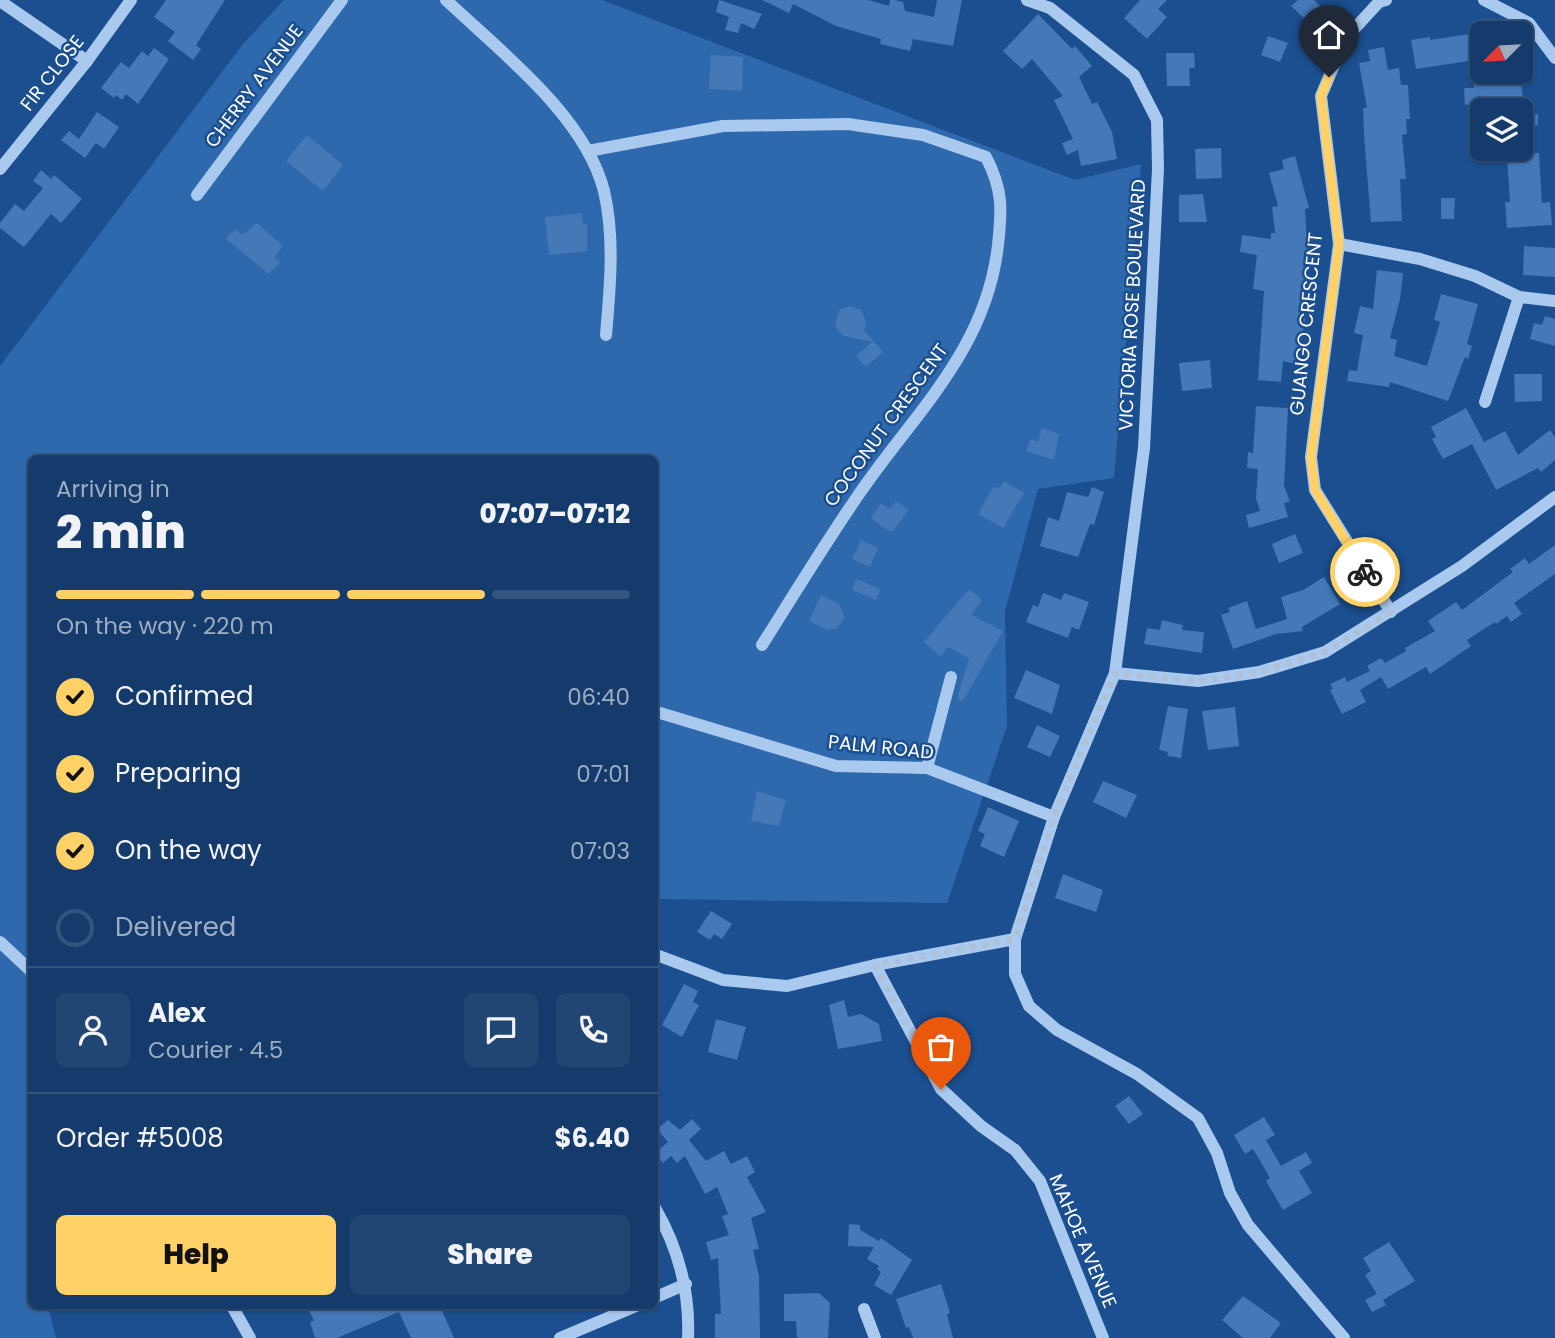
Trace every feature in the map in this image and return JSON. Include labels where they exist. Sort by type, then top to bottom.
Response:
[{"type":"street","name":"FIR CLOSE","points":[[0,169],[87,61],[131,0]]},
{"type":"street","name":"CHERRY AVENUE","points":[[197,195],[342,0]]},
{"type":"street","points":[[446,0],[546,95],[588,151],[604,191],[609,242],[612,274],[606,335]]},
{"type":"street","name":"VICTORIA ROSE BOULEVARD","points":[[1015,939],[1054,817],[1115,673],[1144,448],[1158,169],[1157,120],[1134,75],[1050,8],[1027,0]]},
{"type":"street","name":"GUANGO CRESCENT","points":[[1386,0],[1379,2],[1345,39],[1321,96],[1339,244],[1311,457],[1315,490],[1391,612]]},
{"type":"street","points":[[1484,0],[1529,23],[1555,58]]},
{"type":"street","points":[[0,1],[87,61]]},
{"type":"street","name":"COCONUT CRESCENT","points":[[588,151],[723,126],[848,124],[923,135],[986,158],[999,182],[1001,213],[994,279],[957,364],[857,496],[762,645]]},
{"type":"street","points":[[1339,244],[1420,259],[1475,276],[1519,297],[1555,301]]},
{"type":"street","points":[[1485,402],[1519,297]]},
{"type":"street","points":[[1115,673],[1198,681],[1259,672],[1325,652],[1462,566],[1555,497]]},
{"type":"street","points":[[927,768],[951,677]]},
{"type":"street","name":"PALM ROAD","points":[[660,713],[836,766],[927,768],[1054,817]]},
{"type":"street","points":[[658,956],[723,980],[787,986],[875,965],[1015,939],[1016,974],[1029,1006],[1058,1030],[1137,1074],[1198,1118],[1217,1153],[1230,1193],[1248,1226],[1344,1338]]},
{"type":"street","points":[[0,942],[28,968]]},
{"type":"street","name":"MAHOE AVENUE","points":[[875,965],[941,1089],[981,1126],[1015,1150],[1040,1181],[1103,1338]]},
{"type":"street","points":[[658,1213],[686,1284],[688,1338]]},
{"type":"street","points":[[658,1295],[686,1284]]},
{"type":"street","points":[[234,1309],[250,1338]]},
{"type":"street","points":[[560,1338],[629,1309]]},
{"type":"street","points":[[864,1309],[875,1338]]},
{"type":"shaded area","points":[[284,0],[602,0],[1075,180],[1141,164],[1114,478],[1038,489],[1005,611],[1007,726],[947,903],[658,899],[658,455],[28,455],[28,1309],[49,1309],[56,1338],[0,1338],[0,366],[243,44]]},
{"type":"building","points":[[166,0],[225,0],[196,45],[201,49],[193,60],[168,41],[175,32],[154,17]]},
{"type":"building","points":[[719,0],[762,14],[754,29],[741,23],[738,33],[725,30],[729,17],[716,12]]},
{"type":"building","points":[[762,0],[868,0],[889,6],[890,0],[895,0],[903,2],[905,11],[934,17],[937,0],[962,0],[953,46],[913,39],[910,51],[880,44],[881,39],[836,26],[793,4],[789,13]]},
{"type":"building","points":[[1140,0],[1167,0],[1158,9],[1167,17],[1147,39],[1124,18]]},
{"type":"building","points":[[1298,0],[1314,0],[1324,10],[1310,24],[1291,6]]},
{"type":"building","points":[[1038,14],[1072,49],[1075,46],[1092,66],[1079,77],[1092,104],[1097,102],[1112,132],[1117,159],[1081,166],[1078,150],[1067,155],[1062,143],[1073,139],[1054,100],[1063,96],[1032,59],[1022,69],[1003,51]]},
{"type":"building","points":[[1470,34],[1470,61],[1416,69],[1411,40],[1430,37],[1430,40]]},
{"type":"building","points":[[1268,36],[1288,43],[1280,62],[1261,55]]},
{"type":"building","points":[[1384,47],[1388,70],[1399,68],[1401,85],[1408,85],[1410,119],[1406,119],[1407,134],[1402,135],[1406,179],[1400,179],[1402,221],[1371,222],[1363,108],[1367,108],[1359,63],[1370,61],[1368,50]]},
{"type":"building","points":[[154,48],[169,59],[138,104],[126,94],[122,100],[116,95],[114,98],[101,88],[121,62],[129,68],[142,51],[148,56]]},
{"type":"building","points":[[1166,53],[1194,53],[1195,68],[1189,68],[1190,86],[1167,86]]},
{"type":"building","points":[[711,55],[743,57],[742,91],[709,89]]},
{"type":"building","points":[[1474,84],[1521,84],[1523,98],[1470,98],[1470,105],[1465,105],[1464,88],[1474,88]]},
{"type":"building","points":[[97,112],[119,127],[104,149],[96,143],[85,158],[61,140],[69,131],[79,139]]},
{"type":"building","points":[[1533,114],[1538,114],[1538,125],[1533,126]]},
{"type":"building","points":[[1533,126],[1535,153],[1539,153],[1542,203],[1550,202],[1552,225],[1507,228],[1505,202],[1510,202],[1507,161],[1533,161]]},
{"type":"building","points":[[307,135],[343,165],[323,191],[286,161]]},
{"type":"building","points":[[1221,148],[1222,178],[1196,179],[1195,149]]},
{"type":"building","points":[[1295,156],[1309,208],[1305,209],[1308,257],[1305,283],[1309,291],[1298,365],[1283,361],[1281,382],[1258,380],[1264,291],[1253,289],[1257,255],[1240,252],[1242,235],[1271,239],[1271,233],[1275,233],[1272,207],[1278,206],[1269,173],[1284,169],[1282,160]]},
{"type":"building","points":[[41,170],[51,179],[54,175],[82,199],[61,223],[51,214],[24,247],[0,228],[0,223],[15,204],[24,211],[43,188],[33,181]]},
{"type":"building","points":[[1203,194],[1207,222],[1179,222],[1179,195]]},
{"type":"building","points":[[1441,198],[1455,198],[1454,219],[1441,219]]},
{"type":"building","points":[[582,213],[583,224],[587,224],[587,251],[549,255],[545,217]]},
{"type":"building","points":[[257,223],[283,246],[274,257],[280,262],[269,274],[226,239],[235,229],[242,235]]},
{"type":"building","points":[[1524,246],[1555,248],[1555,277],[1523,275]]},
{"type":"building","points":[[1377,270],[1403,273],[1400,299],[1390,338],[1397,340],[1394,356],[1427,366],[1440,322],[1434,320],[1441,294],[1478,304],[1467,344],[1472,346],[1468,359],[1465,357],[1448,401],[1390,382],[1389,387],[1347,381],[1349,370],[1357,371],[1363,335],[1354,333],[1360,306],[1373,309]]},
{"type":"building","points":[[850,306],[861,310],[866,322],[864,330],[883,352],[866,367],[856,356],[872,342],[844,336],[835,327],[839,310]]},
{"type":"building","points":[[1545,316],[1555,319],[1555,346],[1530,339],[1534,323],[1542,325]]},
{"type":"building","points":[[1210,360],[1212,388],[1182,391],[1179,363]]},
{"type":"building","points":[[1514,374],[1542,374],[1542,401],[1515,402]]},
{"type":"building","points":[[1256,406],[1288,408],[1284,486],[1290,501],[1284,503],[1288,517],[1249,528],[1246,515],[1260,511],[1256,498],[1258,469],[1247,468],[1248,452],[1253,453]]},
{"type":"building","points":[[1466,408],[1484,442],[1505,431],[1518,455],[1550,430],[1555,437],[1555,460],[1541,472],[1538,468],[1496,490],[1472,444],[1443,459],[1432,439],[1436,437],[1431,427]]},
{"type":"building","points":[[1042,428],[1059,434],[1054,460],[1026,451],[1031,439],[1038,442]]},
{"type":"building","points":[[1004,481],[1024,493],[1003,528],[978,514],[994,486],[999,489]]},
{"type":"building","points":[[1092,487],[1104,492],[1094,525],[1090,524],[1078,557],[1040,546],[1048,517],[1059,521],[1067,492],[1088,497]]},
{"type":"building","points":[[896,501],[909,510],[893,531],[888,531],[871,518],[881,503],[890,509]]},
{"type":"building","points":[[1295,534],[1303,553],[1279,563],[1272,544]]},
{"type":"building","points":[[861,540],[878,548],[870,567],[852,559]]},
{"type":"building","points":[[1555,545],[1555,574],[1514,603],[1522,614],[1511,622],[1507,616],[1467,640],[1471,646],[1430,674],[1426,667],[1388,689],[1381,677],[1360,690],[1366,702],[1342,714],[1330,690],[1333,689],[1330,684],[1345,677],[1347,682],[1370,671],[1367,666],[1381,658],[1385,663],[1406,651],[1405,648],[1435,631],[1428,621],[1456,602],[1462,610],[1513,572],[1510,569],[1525,558],[1529,564]]},
{"type":"building","points":[[1324,577],[1340,604],[1302,627],[1303,631],[1276,634],[1233,649],[1221,615],[1230,612],[1228,608],[1247,601],[1256,629],[1287,619],[1281,597],[1303,590]]},
{"type":"building","points":[[856,579],[880,589],[876,600],[852,590]]},
{"type":"building","points":[[969,589],[982,600],[971,615],[1003,631],[963,701],[957,699],[969,658],[948,647],[941,657],[924,642]]},
{"type":"building","points":[[1043,593],[1061,600],[1064,593],[1089,602],[1079,630],[1072,627],[1068,638],[1026,622],[1033,605],[1038,607]]},
{"type":"building","points":[[821,595],[839,604],[845,617],[837,628],[828,630],[809,621]]},
{"type":"building","points":[[1162,620],[1183,625],[1182,630],[1204,632],[1202,653],[1144,644],[1147,628],[1160,630]]},
{"type":"building","points":[[1026,670],[1060,685],[1052,714],[1014,698]]},
{"type":"building","points":[[1168,706],[1188,709],[1181,758],[1167,756],[1168,752],[1159,750]]},
{"type":"building","points":[[1235,707],[1239,746],[1208,750],[1202,711]]},
{"type":"building","points":[[1037,725],[1060,736],[1050,757],[1027,747]]},
{"type":"building","points":[[1103,781],[1137,795],[1126,818],[1093,802]]},
{"type":"building","points":[[757,791],[786,800],[779,826],[751,821]]},
{"type":"building","points":[[988,807],[1019,821],[1004,857],[980,846],[985,834],[978,831]]},
{"type":"building","points":[[1063,874],[1103,890],[1096,912],[1055,898]]},
{"type":"building","points":[[711,911],[732,924],[722,939],[714,934],[710,940],[697,932]]},
{"type":"building","points":[[684,984],[698,991],[693,1002],[699,1005],[682,1037],[662,1025]]},
{"type":"building","points":[[844,1000],[848,1017],[861,1014],[879,1024],[882,1041],[838,1049],[829,1005]]},
{"type":"building","points":[[716,1019],[746,1027],[737,1060],[708,1052]]},
{"type":"building","points":[[1129,1096],[1143,1114],[1129,1124],[1115,1106]]},
{"type":"building","points":[[1264,1117],[1275,1135],[1266,1140],[1281,1166],[1306,1152],[1312,1163],[1299,1171],[1312,1193],[1283,1210],[1266,1181],[1270,1178],[1253,1149],[1245,1154],[1234,1135]]},
{"type":"building","points":[[692,1119],[701,1129],[689,1140],[706,1161],[724,1151],[731,1164],[747,1156],[755,1172],[747,1177],[766,1212],[751,1218],[759,1249],[753,1250],[759,1276],[760,1338],[715,1338],[715,1314],[721,1314],[718,1258],[711,1260],[706,1242],[729,1235],[722,1216],[728,1214],[717,1187],[705,1194],[685,1156],[677,1163],[671,1156],[663,1163],[658,1157],[658,1150],[668,1142],[658,1128],[668,1120],[680,1130]]},
{"type":"building","points":[[849,1224],[860,1225],[860,1230],[879,1241],[881,1238],[912,1260],[891,1295],[874,1285],[881,1272],[877,1269],[879,1266],[867,1259],[874,1247],[848,1246]]},
{"type":"building","points":[[1389,1242],[1415,1281],[1383,1300],[1386,1305],[1372,1312],[1365,1300],[1377,1294],[1365,1275],[1371,1271],[1363,1258]]},
{"type":"building","points":[[941,1284],[950,1313],[947,1314],[953,1338],[913,1338],[909,1327],[906,1328],[896,1299]]},
{"type":"building","points":[[819,1293],[830,1303],[828,1338],[797,1338],[796,1321],[784,1321],[784,1294]]},
{"type":"building","points":[[1243,1296],[1281,1323],[1270,1338],[1243,1338],[1222,1320]]},
{"type":"building","points":[[308,1309],[441,1309],[454,1338],[411,1338],[399,1312],[337,1338],[315,1338],[310,1322],[314,1321]]},
{"type":"way so far","points":[[941,1089],[875,965],[1015,939],[1054,817],[1115,673],[1198,681],[1259,672],[1325,652],[1391,612],[1365,572]]},
{"type":"route","points":[[1329,77],[1321,96],[1339,244],[1311,457],[1315,490],[1365,572]]}]
